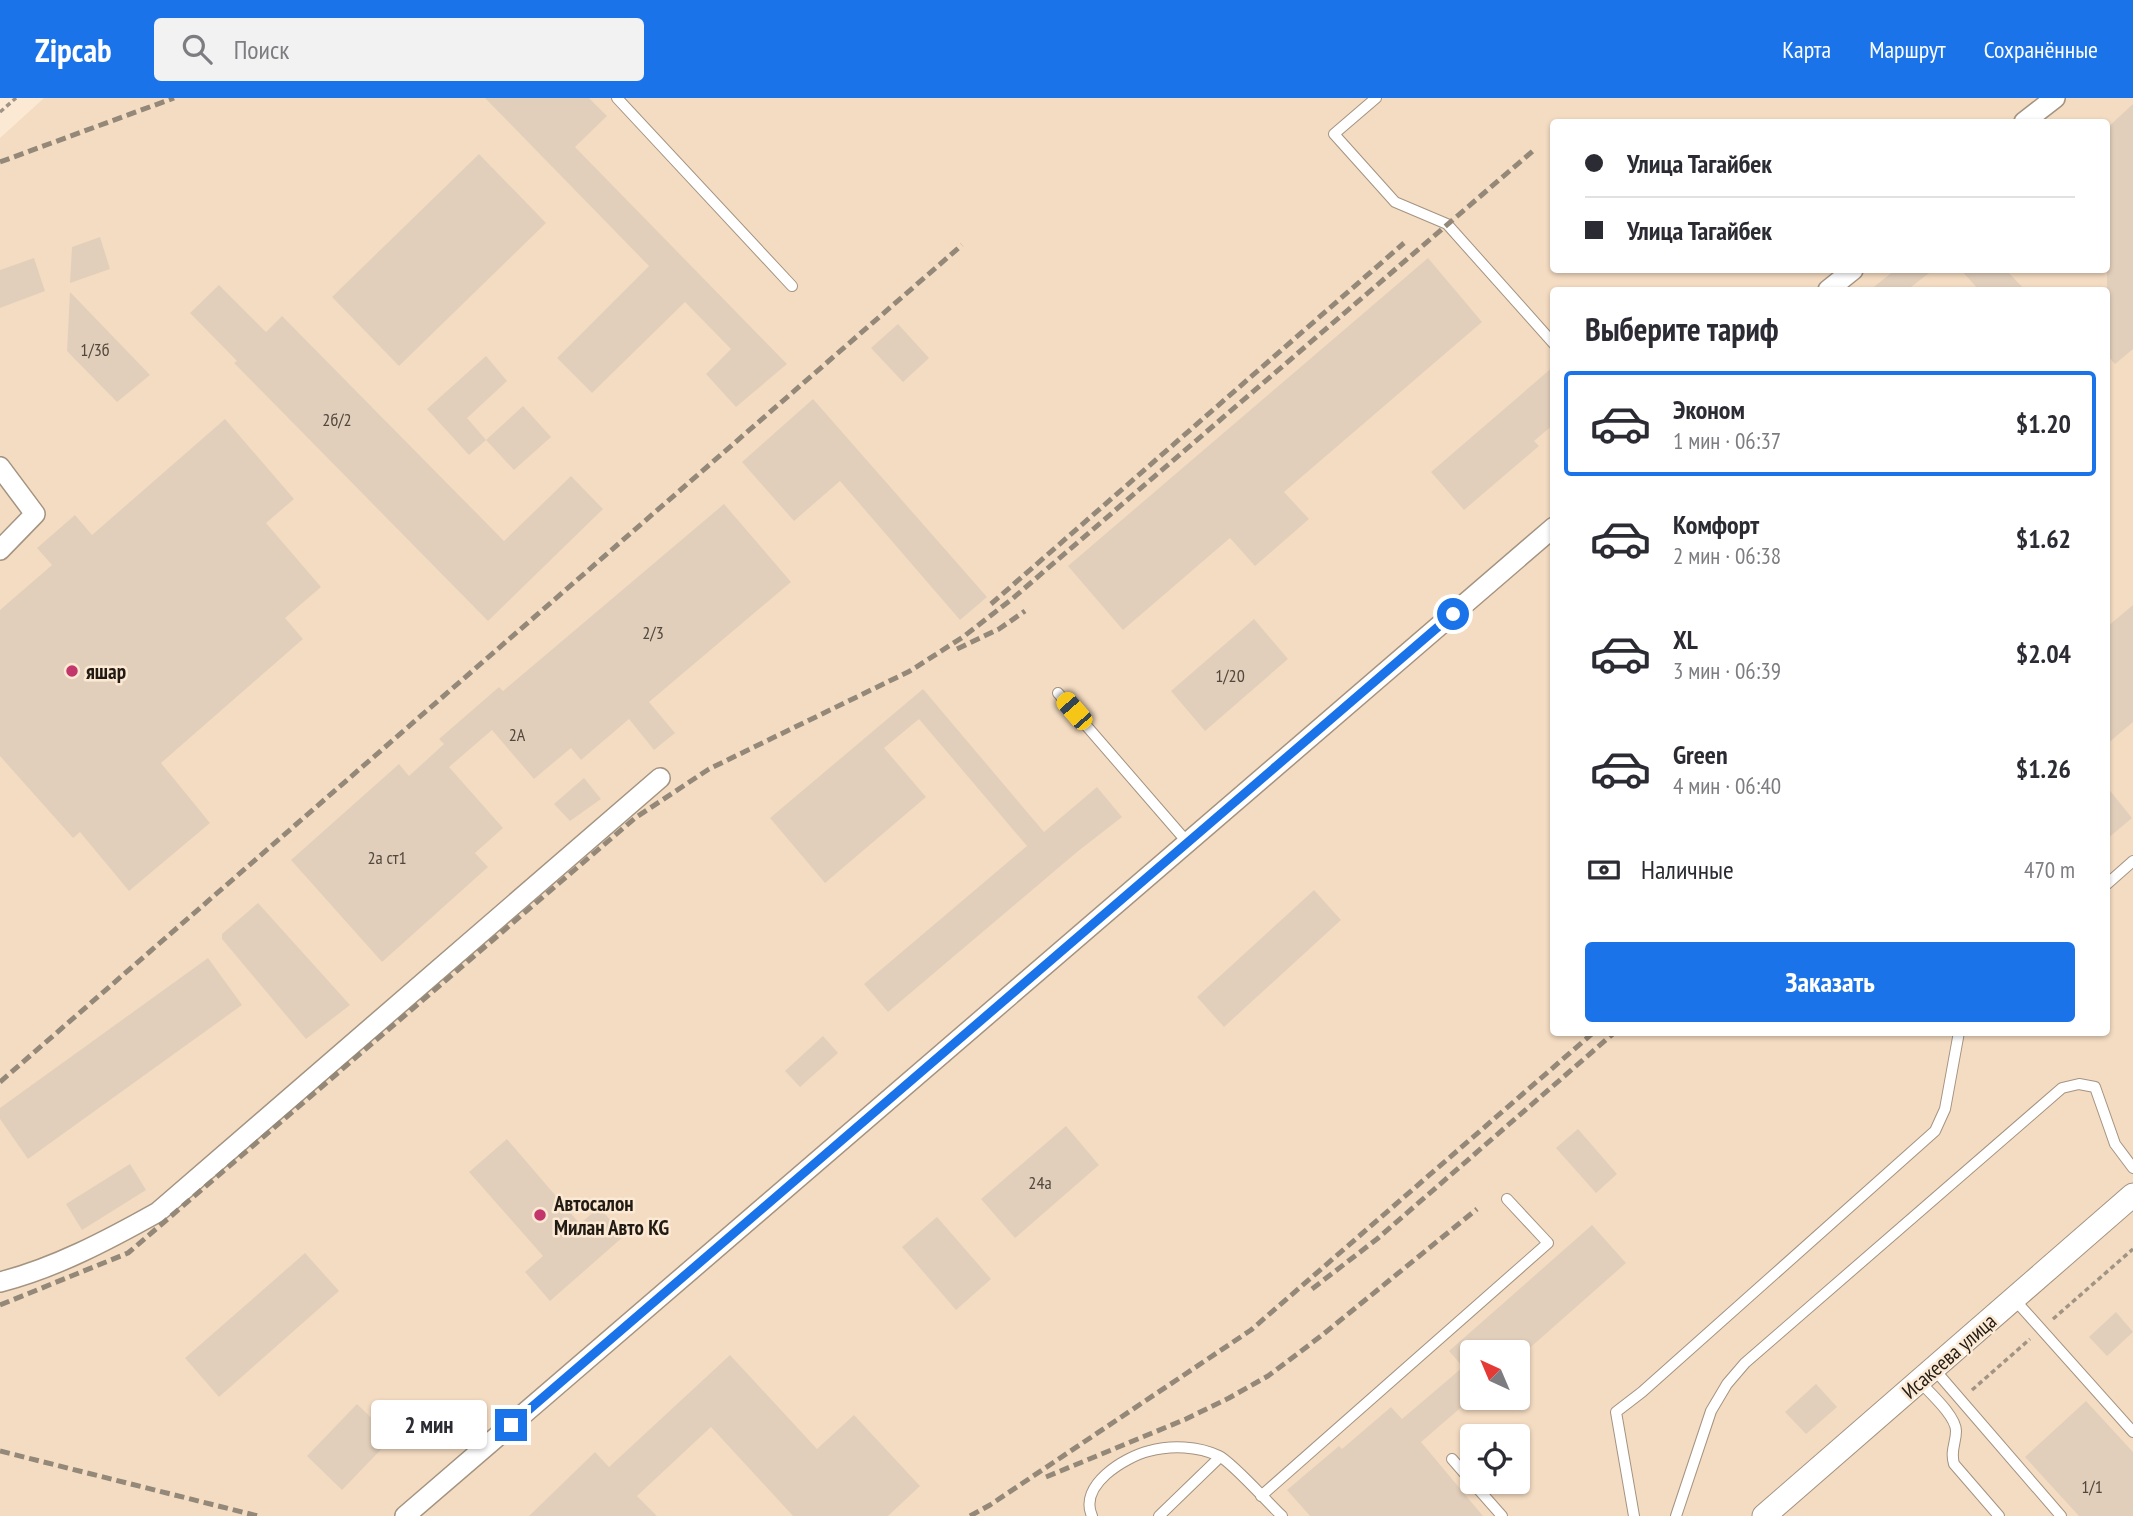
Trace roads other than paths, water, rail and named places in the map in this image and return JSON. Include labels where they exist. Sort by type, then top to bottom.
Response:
[{"type":"street","points":[[2028,119],[2055,98]]},
{"type":"street","points":[[1832,287],[1849,273]]},
{"type":"street","points":[[0,467],[35,514],[0,550]]},
{"type":"street","points":[[405,1516],[1550,530]]},
{"type":"street","points":[[0,1282],[29,1275],[124,1231],[158,1212],[660,778]]},
{"type":"street","name":"Исакеева улица","points":[[1764,1516],[2133,1195]]},
{"type":"lane","points":[[617,98],[792,286]]},
{"type":"lane","points":[[1376,98],[1334,134],[1395,202],[1447,224],[1550,340]]},
{"type":"lane","points":[[1058,693],[1188,843]]},
{"type":"lane","points":[[2110,881],[2133,862]]},
{"type":"lane","points":[[1634,1516],[1616,1412],[1642,1392],[1935,1132],[1945,1109],[1958,1036]]},
{"type":"lane","points":[[1676,1516],[1711,1411],[1727,1384],[1745,1363],[2062,1088],[2079,1084],[2095,1087],[2115,1144],[2133,1168]]},
{"type":"lane","points":[[1261,1496],[1548,1243],[1507,1199]]},
{"type":"lane","points":[[2014,1299],[2133,1432]]},
{"type":"lane","points":[[1927,1375],[1954,1420],[1956,1428],[1951,1453],[1954,1464],[1999,1516]]},
{"type":"lane","points":[[1927,1375],[2061,1516]]},
{"type":"lane","points":[[1092,1516],[1088,1508],[1093,1489],[1108,1473],[1129,1459],[1149,1451],[1190,1448],[1220,1457],[1282,1516]]},
{"type":"lane","points":[[1159,1516],[1220,1457]]},
{"type":"lane","points":[[1452,1459],[1460,1468]]},
{"type":"lane","points":[[1483,1494],[1502,1516]]},
{"type":"railway","points":[[0,162],[174,98]]},
{"type":"railway","points":[[0,1305],[128,1253],[635,818],[709,769],[910,671],[963,637],[1012,599],[1534,150]]},
{"type":"railway","points":[[991,604],[1404,243]]},
{"type":"railway","points":[[0,1082],[962,245]]},
{"type":"railway","points":[[957,649],[999,629],[1025,611]]},
{"type":"railway","points":[[970,1516],[1251,1330],[1589,1036]]},
{"type":"railway","points":[[1312,1289],[1377,1239],[1610,1036]]},
{"type":"railway","points":[[1046,1477],[1186,1419],[1268,1376],[1477,1209]]},
{"type":"railway","points":[[0,1451],[258,1516]]},
{"type":"place","name":"яшар","points":[[72,671]]},
{"type":"place","name":"Автосалон Милан Авто KG","points":[[540,1215]]}]
